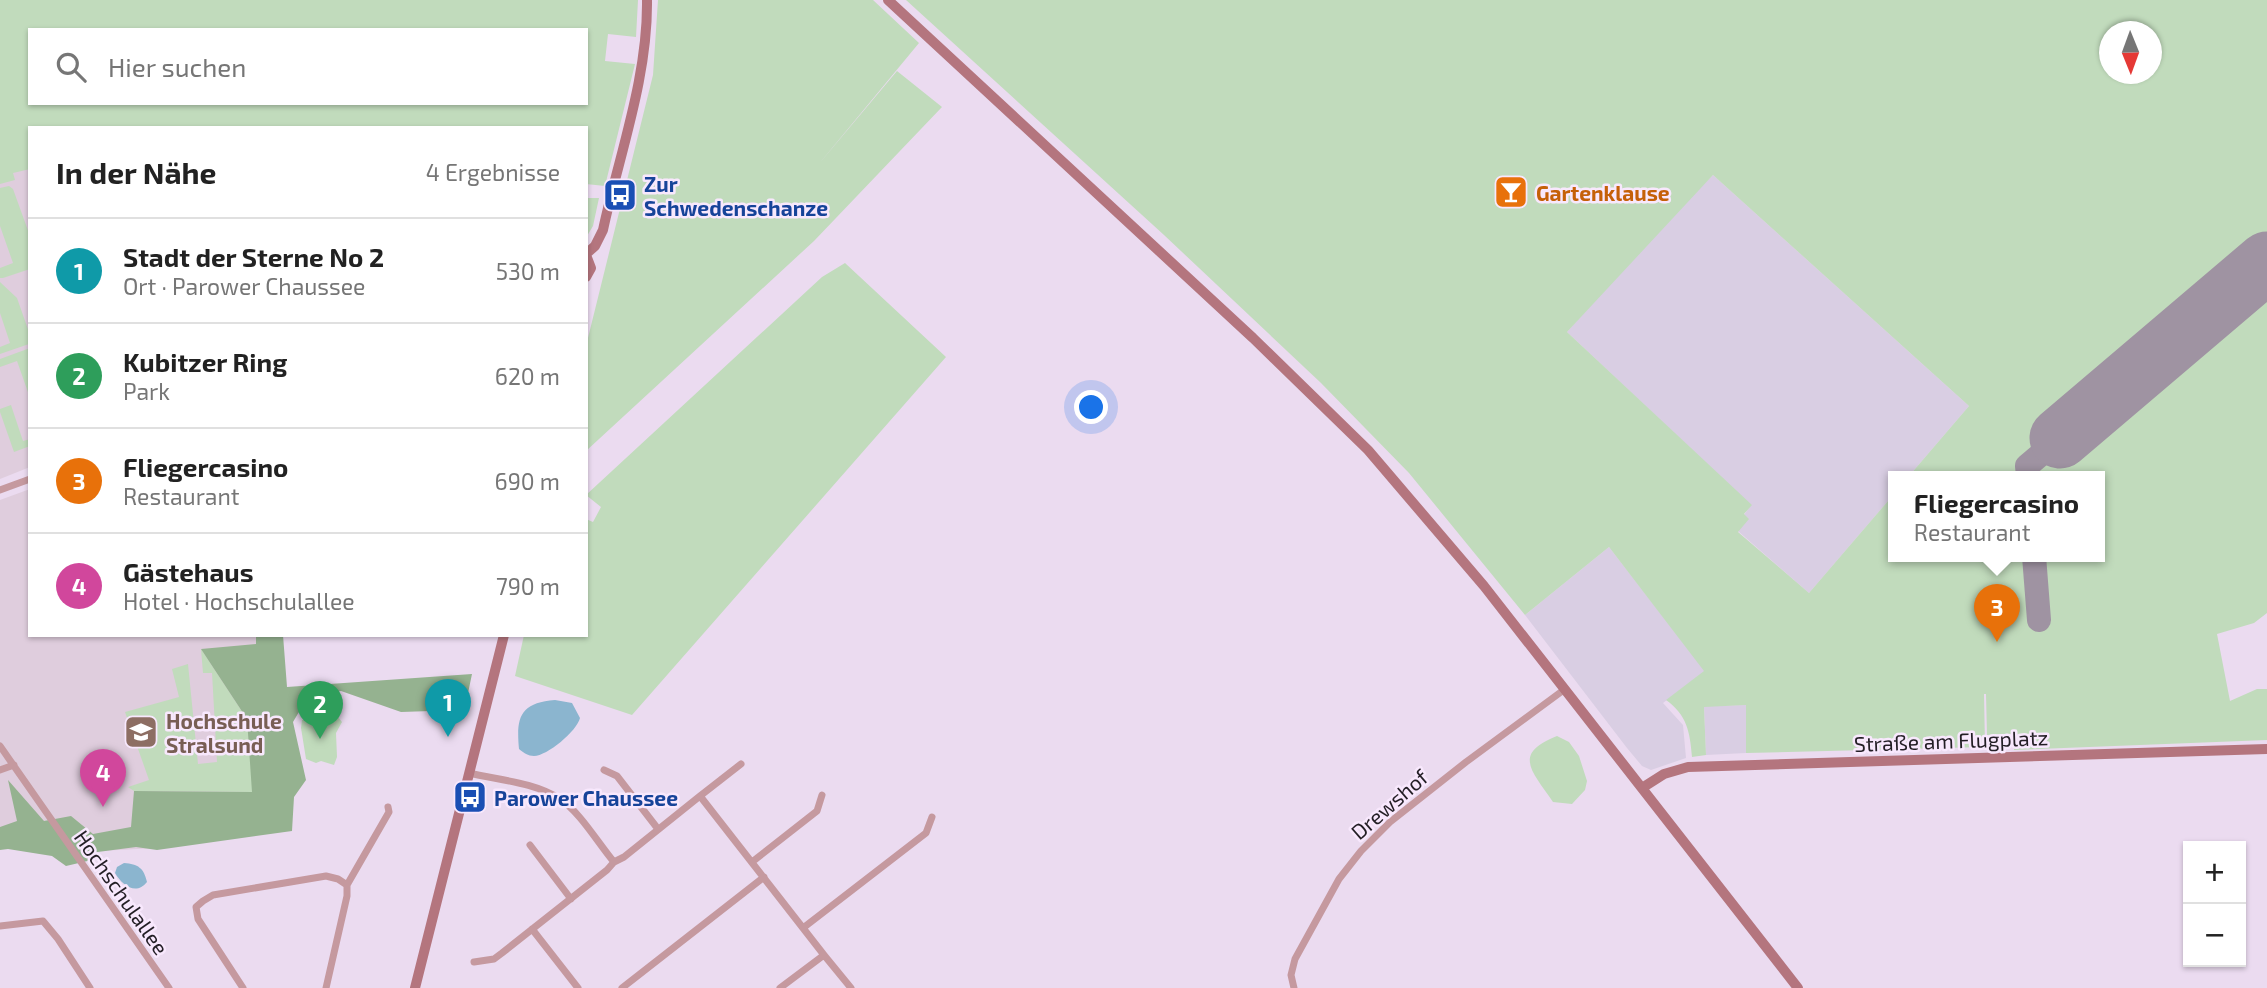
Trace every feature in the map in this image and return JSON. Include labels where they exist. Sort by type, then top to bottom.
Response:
[{"type":"main road","points":[[588,253],[603,230],[634,102],[644,47],[647,0]]},
{"type":"main road","points":[[888,0],[1254,338],[1368,450],[1484,586],[1798,988]]},
{"type":"main road","points":[[415,988],[503,637]]},
{"type":"main road","name":"Straße am Flugplatz","points":[[1642,788],[1664,774],[1688,766],[2267,749]]},
{"type":"street","points":[[0,491],[28,480]]},
{"type":"street","name":"Drewshof","points":[[1293,988],[1291,975],[1295,959],[1339,879],[1361,851],[1390,822],[1565,689]]},
{"type":"street","name":"Hochschulallee","points":[[0,746],[169,988]]},
{"type":"street","points":[[474,962],[494,959],[741,764]]},
{"type":"street","points":[[0,770],[14,765]]},
{"type":"street","points":[[604,770],[617,776],[658,829]]},
{"type":"street","points":[[469,773],[537,789],[557,797],[571,809],[614,862]]},
{"type":"street","points":[[752,862],[817,811],[822,795]]},
{"type":"street","points":[[700,796],[851,988]]},
{"type":"street","points":[[326,988],[347,903],[347,885],[389,812],[388,807]]},
{"type":"street","points":[[803,928],[926,833],[932,817]]},
{"type":"street","points":[[530,845],[570,898]]},
{"type":"street","points":[[243,988],[198,919],[196,907],[202,901],[213,895],[326,876],[347,885]]},
{"type":"street","points":[[622,988],[764,877]]},
{"type":"street","points":[[0,926],[43,920],[90,988]]},
{"type":"street","points":[[532,929],[579,988]]},
{"type":"street","points":[[780,988],[824,955]]},
{"type":"shaded area","points":[[0,158],[28,162],[28,468],[0,479]]},
{"type":"shaded area","points":[[1713,175],[1969,406],[1913,471],[1888,471],[1888,501],[1809,593],[1738,531],[1751,505],[1567,332],[1656,231]]},
{"type":"shaded area","name":"Hochschule Stralsund","points":[[28,490],[28,637],[276,637],[289,828],[156,848],[43,854],[0,847],[0,500]]},
{"type":"shaded area","points":[[1609,547],[1705,671],[1663,703],[1683,725],[1686,758],[1651,770],[1642,766],[1627,748],[1525,615]]},
{"type":"shaded area","points":[[1747,705],[1746,753],[1706,755],[1704,706]]},
{"type":"green space","points":[[0,0],[638,0],[636,37],[608,34],[605,61],[635,64],[605,186],[588,184],[588,126],[28,126],[28,169],[13,173],[15,180],[0,184]]},
{"type":"green space","points":[[658,0],[873,0],[919,43],[818,165],[897,71],[942,107],[814,241],[588,449],[588,338],[653,75]]},
{"type":"green space","points":[[906,0],[2267,0],[2267,613],[2254,623],[2217,634],[2230,701],[2257,689],[2267,689],[2267,740],[2014,750],[2013,734],[1987,735],[1984,694],[1985,747],[1746,753],[1746,705],[1704,707],[1706,755],[1692,757],[1683,718],[1666,700],[1704,671],[1609,547],[1525,615],[1409,473],[1321,383],[1164,235]],"holes":[[[1713,175],[1969,406],[1913,471],[2105,471],[2105,562],[1888,562],[1888,501],[1809,593],[1738,532],[1749,519],[1744,514],[1752,505],[1567,332]]]},
{"type":"green space","points":[[9,186],[13,189],[28,230],[28,270],[3,278],[0,278],[0,268],[13,263],[0,226],[0,188]]},
{"type":"green space","points":[[588,198],[599,198],[593,226],[588,234]]},
{"type":"green space","points":[[845,263],[946,357],[632,715],[515,676],[524,637],[588,637],[588,520],[593,522],[601,507],[588,497],[588,493],[822,277]]},
{"type":"green space","points":[[0,282],[17,298],[28,329],[28,344],[0,354],[0,347],[10,343],[0,313]]},
{"type":"green space","points":[[28,349],[28,392],[17,361],[0,367],[0,359]]},
{"type":"green space","points":[[11,405],[23,441],[28,440],[28,447],[14,452],[0,409]]},
{"type":"green space","points":[[256,637],[283,637],[287,687],[472,674],[467,698],[431,711],[401,712],[341,691],[309,695],[293,722],[306,780],[294,797],[292,831],[157,850],[136,847],[90,853],[96,859],[66,866],[52,856],[0,850],[0,827],[17,821],[8,780],[44,821],[71,816],[93,834],[131,827],[134,791],[252,792],[247,719],[201,649],[256,644]]},
{"type":"green space","points":[[201,649],[247,719],[253,792],[134,791],[128,787],[149,780],[125,712],[179,697],[172,669],[188,664],[198,764],[217,762],[212,673],[203,673]]},
{"type":"green space","points":[[338,717],[342,722],[336,733],[337,757],[334,765],[306,759],[302,720]]},
{"type":"green space","points":[[1557,736],[1569,742],[1579,756],[1587,781],[1585,790],[1572,804],[1553,802],[1530,764],[1534,750]]},
{"type":"water","points":[[555,700],[572,703],[580,718],[578,723],[568,736],[546,752],[534,756],[526,754],[519,749],[518,728],[523,714],[534,704]]},
{"type":"water","points":[[124,863],[140,868],[147,882],[143,886],[129,887],[121,881],[115,873],[117,867]]},
{"type":"taxiway","points":[[2028,471],[2027,466],[2060,438]]},
{"type":"taxiway","points":[[2034,562],[2039,620]]},
{"type":"runway","points":[[2060,438],[2267,262]]},
{"type":"place","name":"Gartenklause","points":[[1511,192]]},
{"type":"place","name":"Zur Schwedenschanze","points":[[620,195]]},
{"type":"place","name":"Fliegercasino","points":[[1997,642]]},
{"type":"place","name":"Hochschule Stralsund","points":[[141,732]]},
{"type":"place","name":"Stadt der Sterne No 2","points":[[448,737]]},
{"type":"place","name":"Kubitzer Ring","points":[[320,739]]},
{"type":"place","name":"Parower Chaussee","points":[[470,797]]},
{"type":"place","name":"Gästehaus","points":[[103,807]]}]
